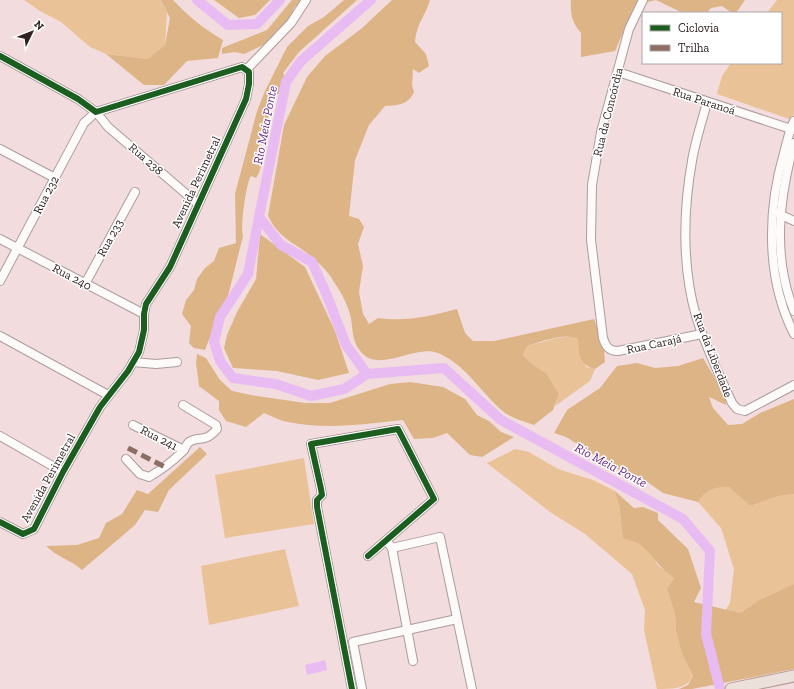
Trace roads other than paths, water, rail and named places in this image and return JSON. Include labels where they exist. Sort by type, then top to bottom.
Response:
[{"type":"main road","points":[[731,689],[794,676]]},
{"type":"street","points":[[0,56],[78,98],[96,112],[237,68],[247,69],[291,23],[306,0]]},
{"type":"street","name":"Rua da Concórdia","points":[[607,347],[603,338],[590,223],[592,185],[600,132],[629,29],[643,0]]},
{"type":"street","name":"Avenida Perimetral","points":[[0,522],[19,532],[27,534],[34,529],[63,472],[108,395],[139,352],[144,330],[144,314],[146,304],[170,267],[246,99],[249,84],[249,72],[247,69]]},
{"type":"street","name":"Rua Paranoá","points":[[618,72],[707,102],[793,126]]},
{"type":"street","name":"Rua da Liberdade","points":[[707,102],[692,161],[686,218],[687,266],[695,314],[702,334],[732,403],[737,409],[745,411],[794,384]]},
{"type":"street","name":"Rua 232","points":[[0,281],[84,123],[96,112]]},
{"type":"street","name":"Rua 238","points":[[96,112],[108,127],[198,204]]},
{"type":"street","points":[[793,126],[776,182],[776,213],[785,277],[794,312]]},
{"type":"street","points":[[794,144],[782,196],[776,213],[772,240],[776,278],[784,309],[794,334]]},
{"type":"street","points":[[0,149],[55,178]]},
{"type":"street","name":"Rua 233","points":[[85,284],[135,192]]},
{"type":"street","points":[[776,213],[794,221]]},
{"type":"street","name":"Rua 240","points":[[0,239],[144,314]]},
{"type":"street","name":"Rua Carajá","points":[[607,347],[612,351],[618,352],[702,334]]},
{"type":"street","points":[[0,336],[108,395]]},
{"type":"street","points":[[133,362],[156,364],[177,362]]},
{"type":"street","points":[[183,405],[218,427],[210,437],[192,440],[184,450]]},
{"type":"street","name":"Rua 241","points":[[126,459],[140,474],[149,477],[165,467],[184,450],[133,425]]},
{"type":"street","points":[[352,689],[317,507],[317,500],[322,496],[322,489],[311,444],[398,429],[434,499],[368,556]]},
{"type":"street","points":[[0,436],[63,472]]},
{"type":"street","points":[[392,548],[440,537],[472,689]]},
{"type":"street","points":[[386,540],[392,548],[413,661]]},
{"type":"street","points":[[362,689],[353,642],[457,619]]},
{"type":"waterway","name":"Rio Meia Ponte","points":[[197,0],[228,25],[257,24],[280,0]]},
{"type":"waterway","name":"Rio Meia Ponte","points":[[371,0],[301,61],[286,82],[259,217],[281,245],[312,262],[326,293],[346,345],[367,374],[444,368],[501,420],[683,519],[710,551],[706,634],[720,689]]},
{"type":"waterway","name":"Rio Meia Ponte","points":[[259,217],[248,274],[220,317],[214,342],[220,361],[233,378],[276,384],[311,396],[344,389],[367,374]]}]
